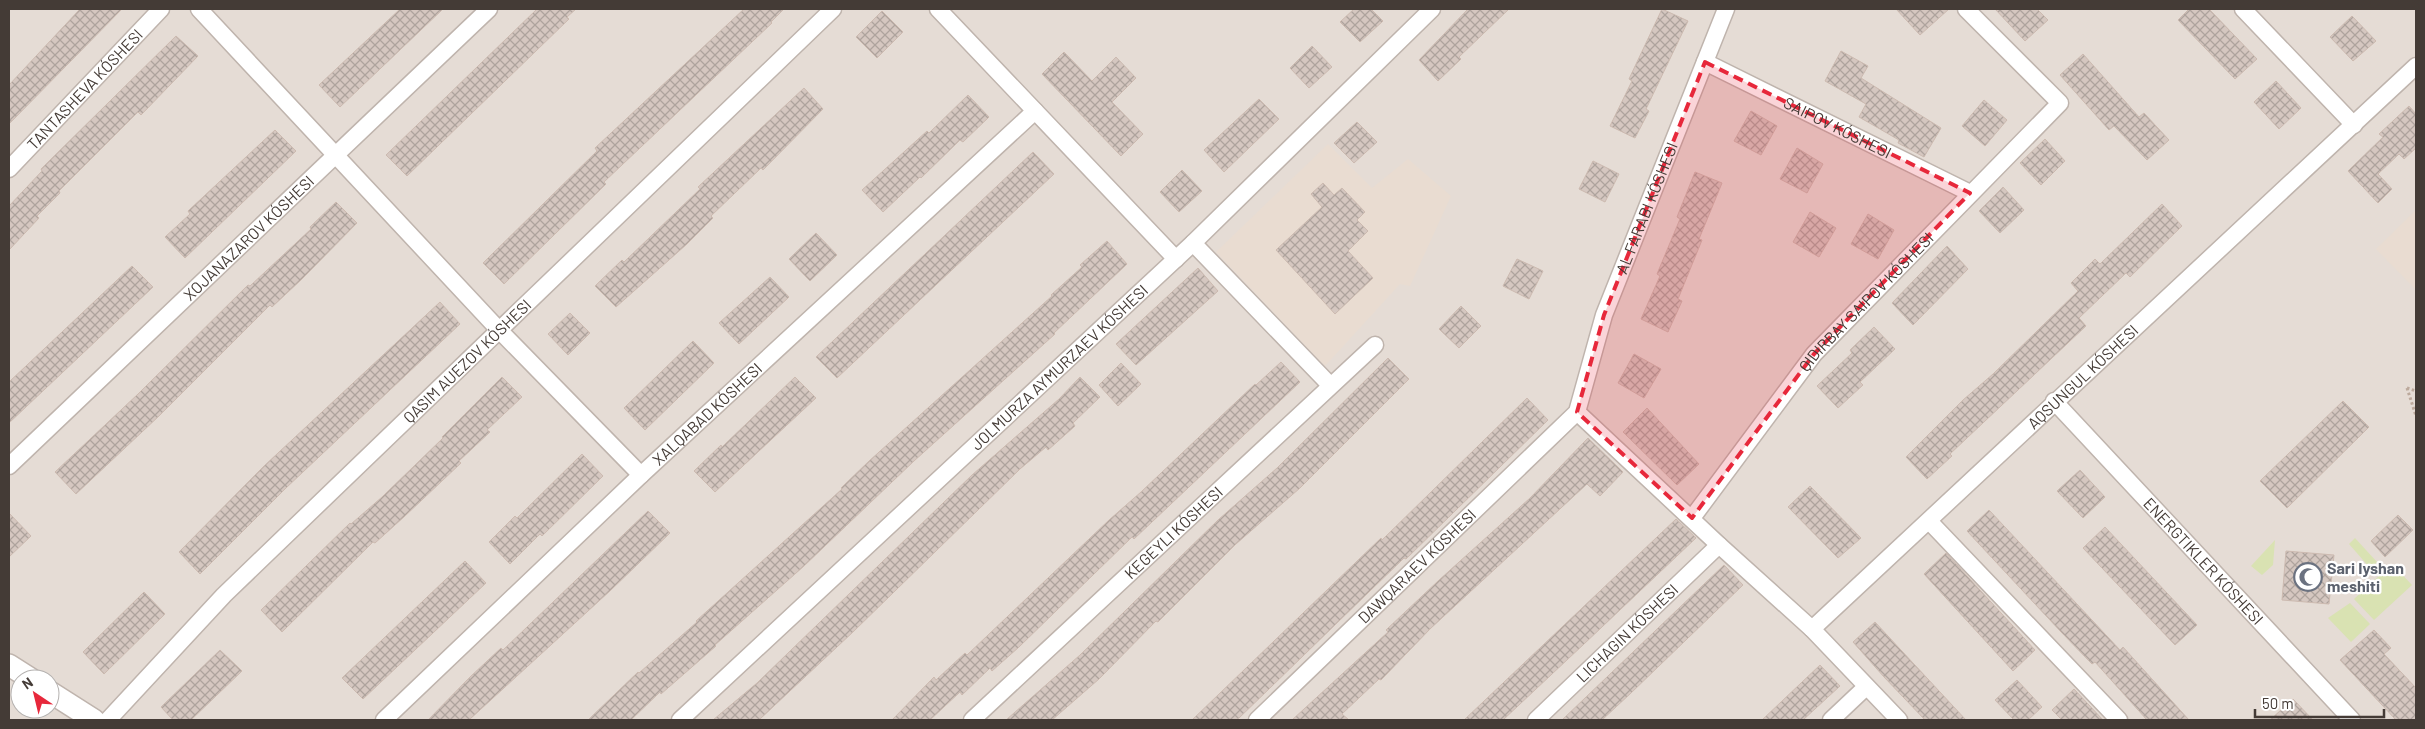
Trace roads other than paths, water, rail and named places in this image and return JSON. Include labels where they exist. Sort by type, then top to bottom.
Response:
[{"type":"street","name":"TANTASHEVA KÓSHESI","points":[[9,169],[161,9]]},
{"type":"street","points":[[199,9],[337,154],[499,330],[641,475]]},
{"type":"street","name":"XOJANAZAROV KÓSHESI","points":[[9,466],[489,9]]},
{"type":"street","points":[[108,720],[224,595],[833,9]]},
{"type":"street","points":[[938,9],[1176,258]]},
{"type":"street","name":"JOLMURZA AYMURZAEV KÓSHESI","points":[[680,720],[1193,242],[1432,9]]},
{"type":"street","name":"AL FARABI KÓSHESI","points":[[1577,412],[1604,315],[1726,9]]},
{"type":"street","points":[[1692,518],[1814,354],[2060,103],[1966,9]]},
{"type":"street","points":[[2243,9],[2354,125]]},
{"type":"street","name":"SAIPOV KÓSHESI","points":[[1705,62],[1970,193]]},
{"type":"street","name":"AQSUNGUL KÓSHESI","points":[[1812,629],[1929,521],[2054,401],[2416,66]]},
{"type":"street","name":"XALQABAD KÓSHESI","points":[[384,720],[641,475],[1034,111]]},
{"type":"street","points":[[1193,242],[1330,385]]},
{"type":"street","name":"KEGEYLI KÓSHESI","points":[[972,720],[1375,345]]},
{"type":"street","name":"ENERGTIKLER KÓSHESI","points":[[2054,401],[2352,720]]},
{"type":"street","points":[[1577,412],[1692,518],[1719,546],[1812,629],[1899,720]]},
{"type":"street","name":"DAWQARAEV KÓSHESI","points":[[1257,720],[1577,412]]},
{"type":"street","points":[[1929,521],[2119,720]]},
{"type":"street","name":"LICHAGIN KÓSHESI","points":[[1536,720],[1719,546]]},
{"type":"street","points":[[1832,720],[1866,687]]},
{"type":"street","points":[[60,698],[94,720]]},
{"type":"place","name":"Sari Iyshan meshiti","points":[[2308,577]]}]
